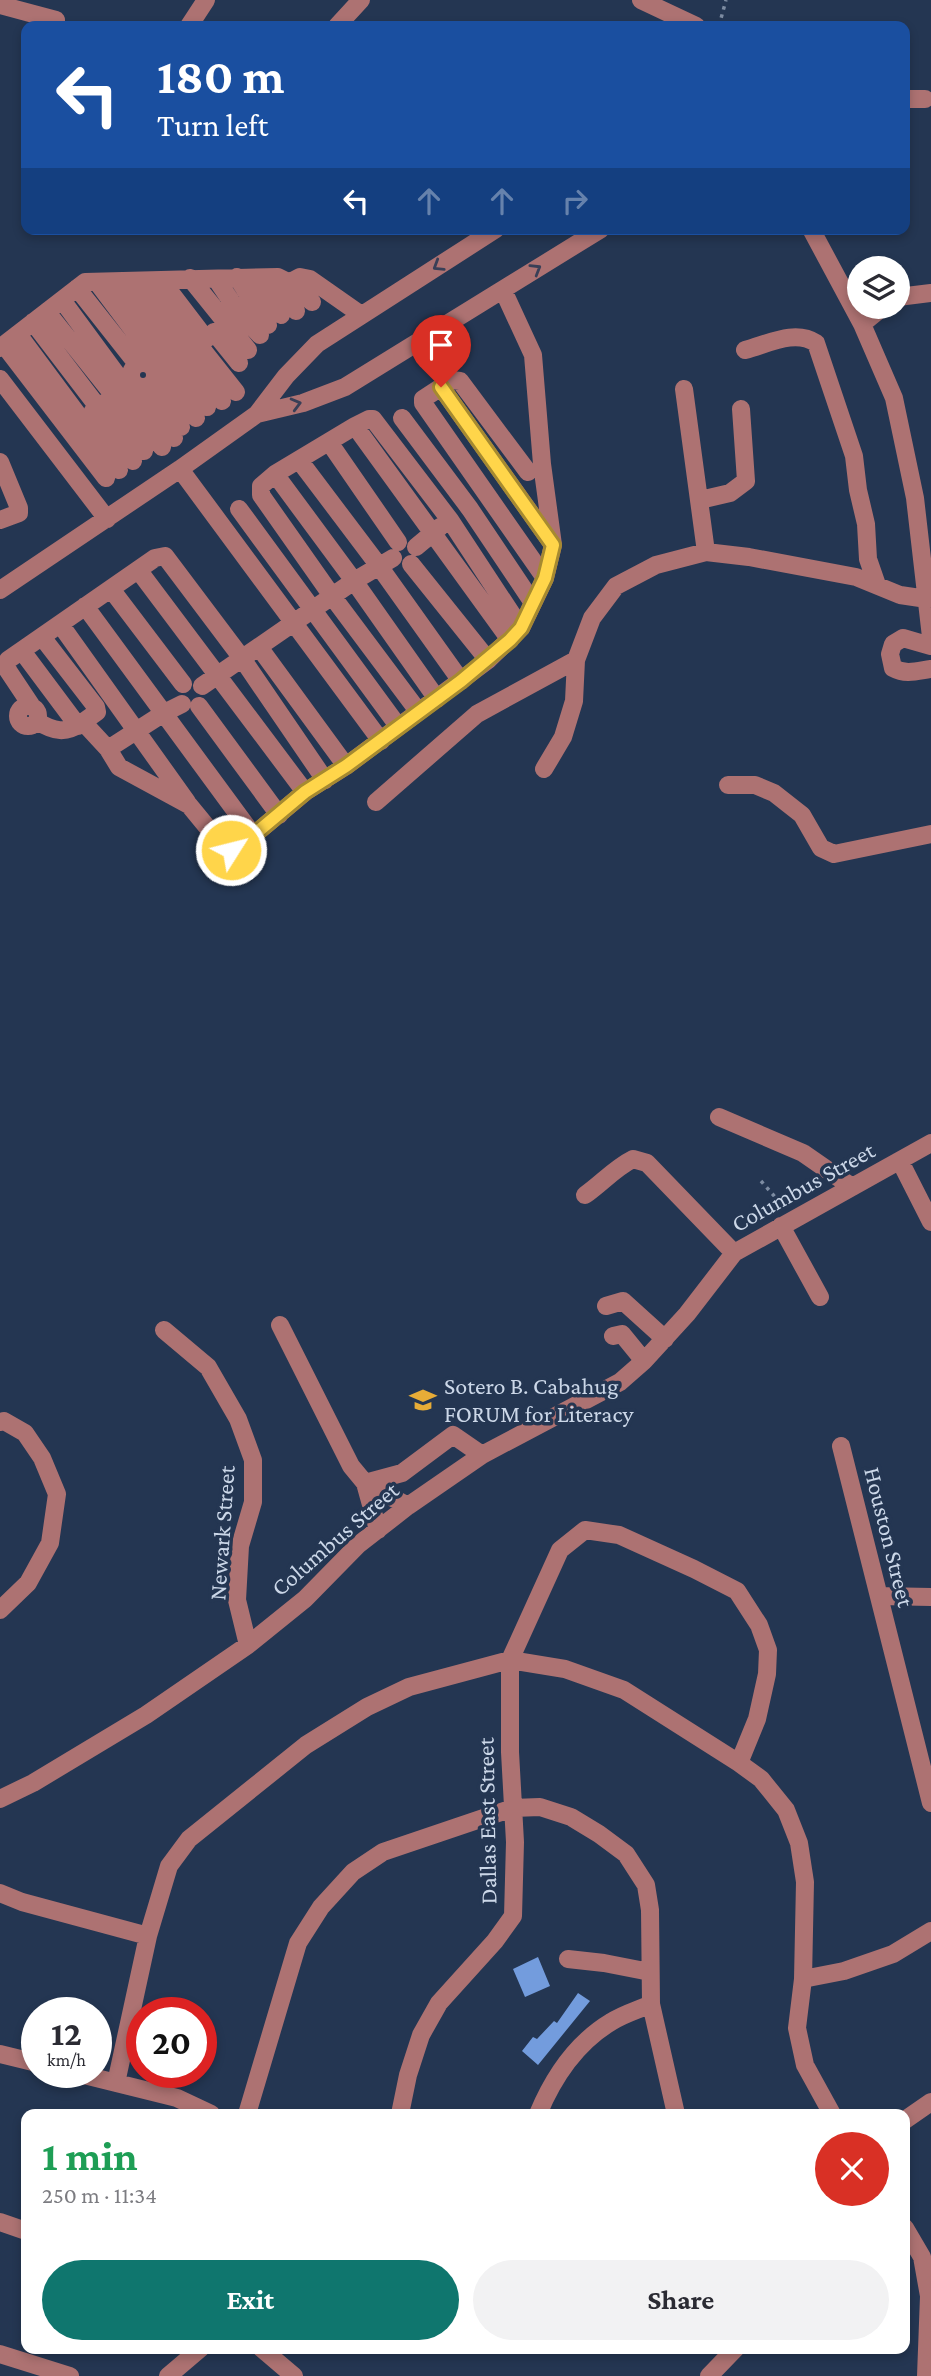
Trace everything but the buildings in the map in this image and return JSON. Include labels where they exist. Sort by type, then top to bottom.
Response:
[{"type":"street","points":[[191,21],[206,0]]},
{"type":"street","points":[[342,21],[361,0]]},
{"type":"street","points":[[641,0],[685,21]]},
{"type":"street","points":[[0,5],[56,20]]},
{"type":"street","points":[[910,99],[926,99]]},
{"type":"street","points":[[0,590],[257,414],[285,376],[317,344],[486,235]]},
{"type":"street","points":[[257,414],[303,403],[345,387],[591,235]]},
{"type":"street","points":[[814,235],[862,324],[894,398],[915,498],[927,599],[927,669],[899,671],[893,668],[890,654],[893,643],[903,638],[926,641]]},
{"type":"street","points":[[174,358],[237,277]]},
{"type":"street","points":[[7,342],[85,282],[278,277],[174,358]]},
{"type":"street","points":[[48,442],[300,277],[310,279],[360,314]]},
{"type":"street","points":[[126,465],[174,358],[190,278]]},
{"type":"street","points":[[174,358],[257,278]]},
{"type":"street","points":[[126,465],[174,358],[216,279]]},
{"type":"street","points":[[161,280],[174,358],[197,419]]},
{"type":"street","points":[[140,281],[197,419]]},
{"type":"street","points":[[97,282],[174,358],[197,419]]},
{"type":"street","points":[[119,282],[174,358],[197,419]]},
{"type":"street","points":[[77,288],[137,364],[174,358],[283,318]]},
{"type":"street","points":[[60,624],[189,805],[221,844],[231,850],[305,792],[346,766],[461,681],[515,634],[545,578],[553,545],[535,468],[533,355],[503,290]]},
{"type":"street","points":[[910,296],[931,293]]},
{"type":"street","points":[[62,300],[174,358],[283,318]]},
{"type":"street","points":[[40,317],[174,358],[283,318]]},
{"type":"street","points":[[862,324],[868,319]]},
{"type":"street","points":[[745,350],[798,335],[816,343],[854,456],[866,524],[868,559],[877,585]]},
{"type":"street","points":[[7,342],[174,358],[243,356]]},
{"type":"street","points":[[7,342],[68,429],[126,465]]},
{"type":"street","points":[[0,379],[107,519]]},
{"type":"street","points":[[535,468],[460,381],[452,380],[423,399],[423,403],[545,578]]},
{"type":"street","points":[[441,387],[553,545]]},
{"type":"street","points":[[684,389],[706,552]]},
{"type":"street","points":[[700,500],[730,494],[746,481],[741,410]]},
{"type":"street","points":[[402,418],[470,509],[533,603]]},
{"type":"street","points":[[418,711],[261,495],[261,486],[275,474],[355,426],[373,419],[450,520],[515,634]]},
{"type":"street","points":[[355,426],[432,533],[515,634]]},
{"type":"street","points":[[329,442],[461,681]]},
{"type":"street","points":[[299,460],[390,556]]},
{"type":"street","points":[[0,462],[19,508],[19,513],[15,516],[0,520]]},
{"type":"street","points":[[414,555],[432,533],[450,520],[510,486],[535,468]]},
{"type":"street","points":[[180,469],[381,741]]},
{"type":"street","points":[[275,474],[354,580],[437,699]]},
{"type":"street","points":[[239,509],[398,726]]},
{"type":"street","points":[[202,686],[410,541],[414,555],[488,660]]},
{"type":"street","points":[[544,769],[563,737],[574,701],[576,660],[592,618],[616,586],[656,565],[706,552],[856,577],[900,595],[927,599]]},
{"type":"street","points":[[42,637],[96,707],[97,712],[72,730],[48,728],[34,713],[7,669],[8,660],[155,558],[165,556],[241,657],[326,779]]},
{"type":"street","points":[[139,570],[305,792]]},
{"type":"street","points":[[111,589],[183,684]]},
{"type":"street","points":[[85,606],[253,835]]},
{"type":"street","points":[[259,647],[346,766]]},
{"type":"street","points":[[22,651],[80,724],[108,749],[119,767],[189,805]]},
{"type":"street","points":[[376,802],[477,714],[576,660]]},
{"type":"street","points":[[108,749],[164,713],[190,705],[204,699],[202,686],[195,681],[183,684],[178,692],[190,705],[279,815]]},
{"type":"street","points":[[728,785],[755,785],[775,793],[802,815],[821,848],[834,854],[931,834]]},
{"type":"street","points":[[719,1117],[803,1153],[852,1186]]},
{"type":"street","name":"Columbus Street","points":[[0,1798],[33,1783],[146,1715],[248,1645],[305,1599],[358,1545],[408,1506],[482,1455],[620,1382],[665,1339],[732,1256],[931,1143]]},
{"type":"street","points":[[585,1195],[606,1181],[618,1167],[633,1159],[647,1163],[732,1256]]},
{"type":"street","points":[[900,1161],[931,1222]]},
{"type":"street","points":[[788,1222],[820,1297]]},
{"type":"street","points":[[696,1229],[732,1256]]},
{"type":"street","points":[[606,1306],[623,1301],[665,1339]]},
{"type":"street","points":[[280,1325],[351,1466],[365,1483],[408,1506]]},
{"type":"street","name":"Newark Street","points":[[164,1329],[208,1367],[238,1419],[253,1460],[253,1502],[240,1546],[237,1600],[248,1645]]},
{"type":"street","points":[[613,1336],[622,1334],[644,1361]]},
{"type":"street","points":[[0,1422],[4,1421],[25,1433],[42,1458],[57,1494],[50,1542],[28,1583],[0,1610]]},
{"type":"street","points":[[365,1483],[402,1473],[453,1435],[482,1455]]},
{"type":"street","name":"Houston Street","points":[[841,1446],[928,1780],[931,1802]]},
{"type":"street","points":[[365,1483],[377,1530]]},
{"type":"street","points":[[510,1660],[560,1550],[585,1530],[620,1535],[737,1591],[760,1625],[768,1650],[767,1674],[757,1719],[739,1763]]},
{"type":"street","points":[[879,1596],[931,1597]]},
{"type":"street","points":[[116,2083],[148,1936],[169,1866],[189,1839],[306,1745],[368,1707],[409,1687],[510,1660],[565,1669],[624,1690],[761,1779],[786,1810],[799,1843],[805,1882],[803,1979],[797,2028],[805,2065],[829,2109]]},
{"type":"street","name":"Dallas East Street","points":[[401,2109],[421,2035],[439,2003],[495,1941],[513,1916],[515,1842],[510,1660]]},
{"type":"street","points":[[248,2109],[298,1943],[321,1907],[353,1872],[383,1852],[513,1808],[540,1807],[571,1817],[598,1834],[625,1854],[646,1885],[650,1910],[651,2004],[675,2109]]},
{"type":"street","points":[[0,1893],[22,1902],[148,1936]]},
{"type":"street","points":[[803,1979],[844,1971],[893,1954],[931,1931]]},
{"type":"street","points":[[568,1959],[650,1972]]},
{"type":"street","points":[[540,2109],[550,2086],[571,2056],[610,2022],[651,2004]]},
{"type":"street","points":[[0,2053],[21,2059]]},
{"type":"street","points":[[112,2082],[177,2098],[200,2109]]},
{"type":"street","points":[[910,2117],[931,2102]]},
{"type":"street","points":[[0,2222],[21,2229]]},
{"type":"street","points":[[910,2237],[922,2257],[929,2296],[926,2376]]},
{"type":"street","points":[[0,2354],[70,2376]]},
{"type":"street","points":[[168,2376],[194,2354]]},
{"type":"street","points":[[268,2354],[294,2376]]},
{"type":"street","points":[[709,2376],[730,2354]]},
{"type":"path","points":[[720,21],[726,0]]},
{"type":"path","points":[[761,1181],[788,1222]]},
{"type":"place","name":"Sotero B. Cabahug FORUM for Literacy","points":[[423,1400]]},
{"type":"route","points":[[231,850],[237,849],[305,792],[381,741],[488,660],[521,628],[545,578],[553,545],[441,387]]}]
